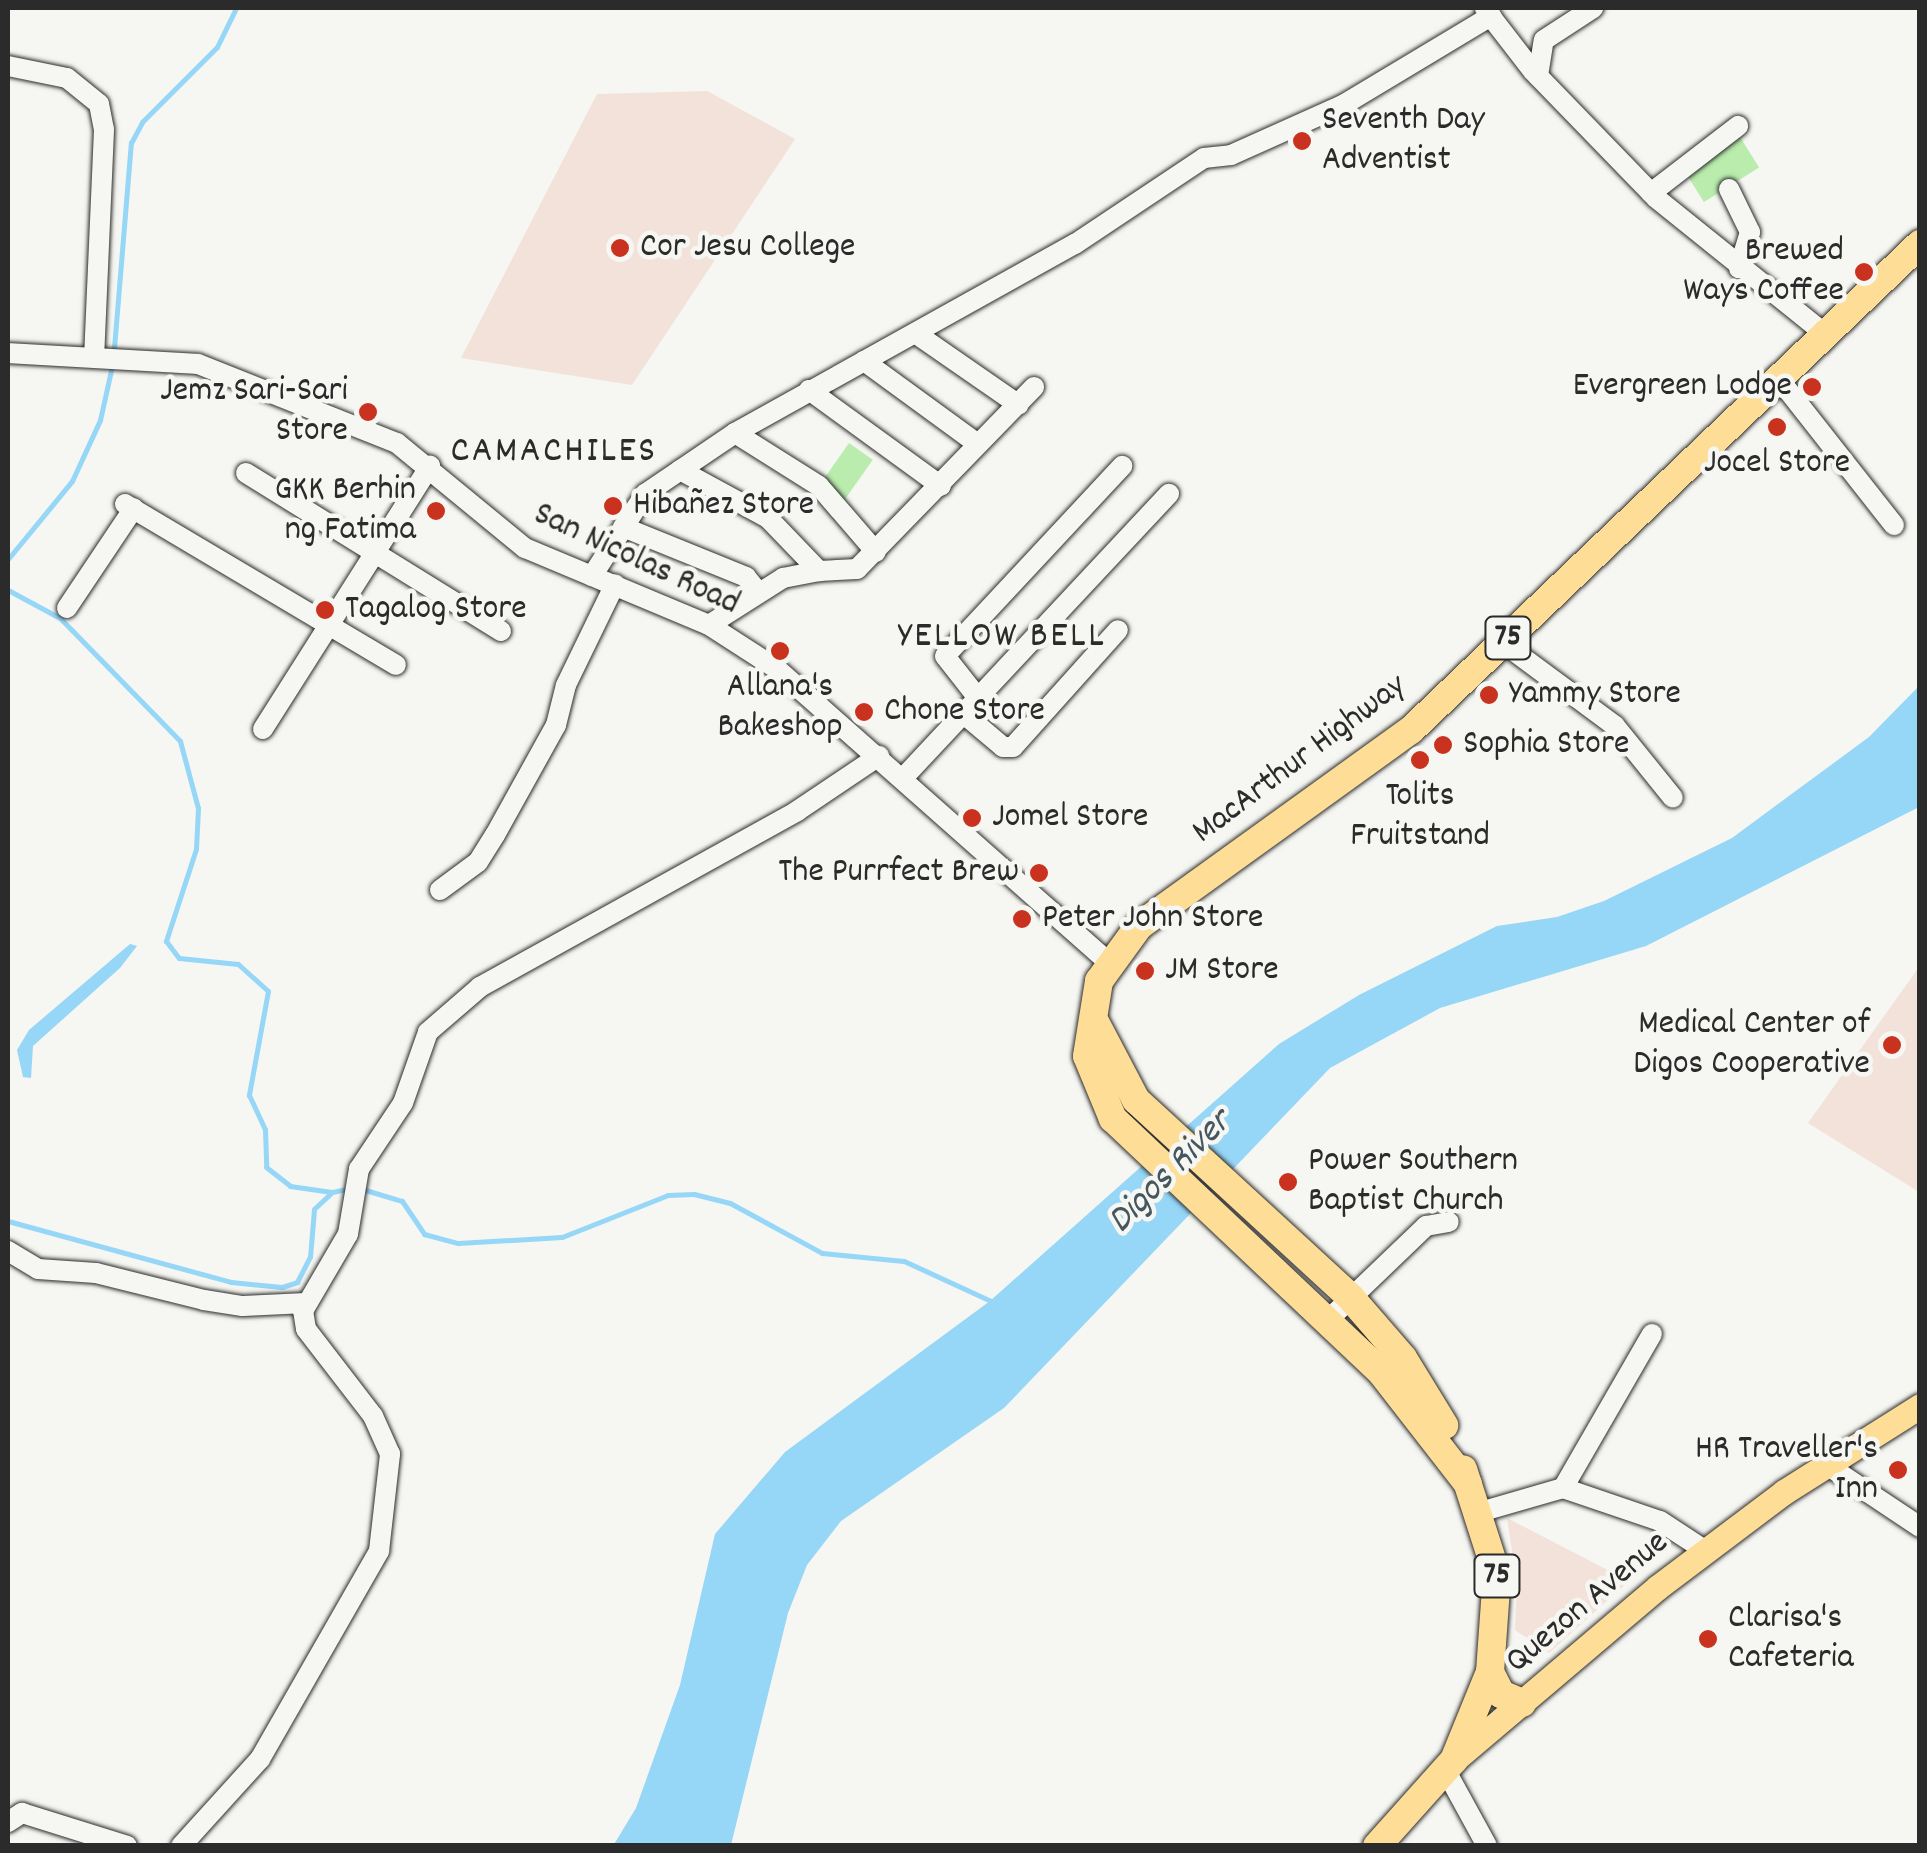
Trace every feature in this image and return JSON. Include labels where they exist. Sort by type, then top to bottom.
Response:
[{"type":"highway","name":"MacArthur Highway","points":[[1468,1484],[1409,1402],[1328,1320],[1113,1119],[1093,1082],[1088,1056],[1092,1013],[1108,963],[1160,909],[1376,759],[1503,643],[1920,244]]},
{"type":"highway","name":"MacArthur Highway","points":[[1092,1013],[1114,1070],[1164,1130],[1350,1298],[1425,1389],[1480,1512],[1498,1590],[1490,1672],[1450,1766]]},
{"type":"highway","points":[[1490,1672],[1501,1694],[1522,1703]]},
{"type":"highway","name":"75","points":[[1377,1846],[1450,1766]]},
{"type":"main road","name":"Quezon Avenue","points":[[1450,1766],[1706,1550],[1920,1406]]},
{"type":"street","points":[[1538,76],[1544,40],[1593,8]]},
{"type":"street","points":[[592,576],[645,494],[735,432],[1074,244],[1204,158],[1231,155],[1343,105],[1488,12],[1538,76],[1651,193],[1825,334]]},
{"type":"street","points":[[8,66],[67,78],[99,104],[104,130],[94,357]]},
{"type":"street","points":[[1651,193],[1738,126]]},
{"type":"street","points":[[1730,190],[1750,232],[1740,268]]},
{"type":"street","points":[[915,333],[1019,405]]},
{"type":"street","name":"San Nicolas Road","points":[[8,353],[198,364],[255,381],[362,426],[430,466],[511,539],[709,624],[777,669],[904,777],[1108,963]]},
{"type":"street","points":[[864,361],[978,444]]},
{"type":"street","points":[[1779,379],[1894,525]]},
{"type":"street","points":[[709,624],[758,592],[819,571],[857,569],[942,486],[1034,386]]},
{"type":"street","points":[[810,390],[942,486]]},
{"type":"street","points":[[735,432],[820,486],[876,552]]},
{"type":"street","points":[[263,729],[430,466]]},
{"type":"street","points":[[1118,630],[1014,747],[1003,747],[971,706],[946,656],[1122,466]]},
{"type":"street","points":[[680,470],[768,518],[819,571]]},
{"type":"street","points":[[246,473],[500,631]]},
{"type":"street","points":[[904,777],[1168,494]]},
{"type":"street","points":[[67,608],[129,506],[396,664]]},
{"type":"street","points":[[623,526],[746,577],[758,592]]},
{"type":"street","points":[[440,890],[478,862],[496,835],[556,725],[566,684],[615,584]]},
{"type":"street","points":[[1503,643],[1616,726],[1673,798]]},
{"type":"street","points":[[180,1846],[260,1759],[379,1551],[390,1454],[374,1416],[306,1330],[306,1302],[354,1220],[359,1170],[403,1104],[428,1032],[451,1005],[838,787],[879,756]]},
{"type":"street","points":[[1328,1320],[1426,1226],[1449,1222]]},
{"type":"street","points":[[8,1252],[38,1269],[96,1272],[204,1300],[243,1306],[306,1302]]},
{"type":"street","points":[[1564,1488],[1652,1334]]},
{"type":"street","points":[[1827,1465],[1920,1526]]},
{"type":"street","points":[[1480,1512],[1564,1488],[1660,1521],[1706,1550]]},
{"type":"street","points":[[1450,1766],[1487,1846]]},
{"type":"street","points":[[8,1822],[22,1814],[127,1846]]},
{"type":"shaded area","name":"Cor Jesu College","points":[[707,91],[795,139],[632,385],[461,358],[597,94]]},
{"type":"shaded area","name":"Medical Center of Digos Cooperative","points":[[1919,967],[1919,1192],[1808,1123]]},
{"type":"shaded area","points":[[1507,1518],[1629,1581],[1549,1653],[1515,1630],[1517,1584]]},
{"type":"green space","points":[[1740,137],[1759,168],[1704,202],[1685,171]]},
{"type":"green space","points":[[849,443],[873,460],[845,500],[821,483]]},
{"type":"water","name":"Digos River","points":[[1919,686],[1919,807],[1646,946],[1440,1008],[1330,1068],[1004,1408],[841,1521],[807,1565],[788,1613],[731,1845],[613,1846],[636,1808],[680,1685],[715,1534],[785,1452],[990,1301],[1279,1044],[1359,995],[1497,926],[1557,917],[1604,901],[1732,838],[1869,737]]},
{"type":"water","points":[[130,944],[137,946],[120,968],[33,1046],[31,1078],[23,1077],[17,1050],[29,1030]]},
{"type":"waterway","points":[[114,348],[131,143],[142,122],[217,47],[236,8]]},
{"type":"waterway","points":[[8,559],[72,481],[100,420],[112,366]]},
{"type":"waterway","points":[[8,590],[60,618],[180,741],[198,808],[196,849],[166,941],[179,958],[238,964],[268,991],[249,1095],[265,1130],[266,1167],[290,1186],[332,1192]]},
{"type":"waterway","points":[[8,1221],[231,1282],[282,1287],[297,1282],[310,1257],[314,1209],[332,1192],[346,1189]]},
{"type":"waterway","points":[[362,1189],[402,1201],[424,1234],[458,1243],[562,1237],[668,1195],[694,1194],[730,1203],[822,1253],[904,1261],[993,1302]]},
{"type":"place","name":"Seventh Day Adventist","points":[[1302,141]]},
{"type":"place","name":"Cor Jesu College","points":[[620,248]]},
{"type":"place","name":"Brewed Ways Coffee","points":[[1864,272]]},
{"type":"place","name":"Evergreen Lodge","points":[[1812,387]]},
{"type":"place","name":"Jemz Sari-Sari Store","points":[[368,412]]},
{"type":"place","name":"Jocel Store","points":[[1777,427]]},
{"type":"place","name":"Hibañez Store","points":[[613,506]]},
{"type":"place","name":"GKK Berhin ng Fatima","points":[[436,511]]},
{"type":"place","name":"Tagalog Store","points":[[325,610]]},
{"type":"place","name":"Allana's Bakeshop","points":[[780,651]]},
{"type":"place","name":"Yammy Store","points":[[1489,695]]},
{"type":"place","name":"Chone Store","points":[[864,712]]},
{"type":"place","name":"Sophia Store","points":[[1443,745]]},
{"type":"place","name":"Tolits Fruitstand","points":[[1420,760]]},
{"type":"place","name":"Jomel Store","points":[[972,818]]},
{"type":"place","name":"The Purrfect Brew","points":[[1039,873]]},
{"type":"place","name":"Peter John Store","points":[[1022,919]]},
{"type":"place","name":"JM Store","points":[[1145,971]]},
{"type":"place","name":"Medical Center of Digos Cooperative","points":[[1892,1045]]},
{"type":"place","name":"Power Southern Baptist Church","points":[[1288,1182]]},
{"type":"place","name":"HR Traveller's Inn","points":[[1898,1470]]},
{"type":"place","name":"Clarisa's Cafeteria","points":[[1708,1639]]},
{"type":"district","name":"CAMACHILES","points":[[554,453]]},
{"type":"district","name":"YELLOW BELL","points":[[1002,638]]}]
